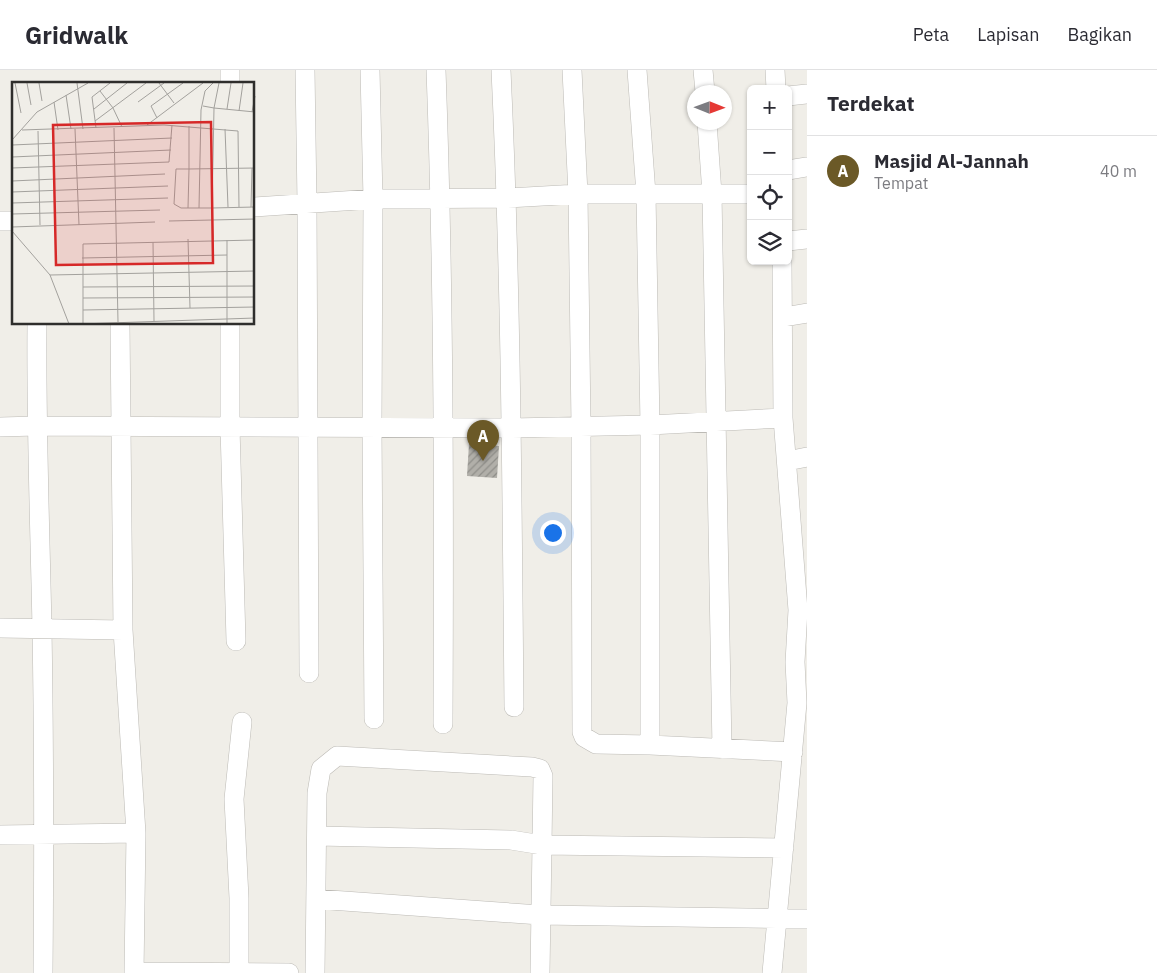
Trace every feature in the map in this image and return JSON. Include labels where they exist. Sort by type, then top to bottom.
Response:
[{"type":"street","points":[[305,70],[309,673]]},
{"type":"street","points":[[370,70],[373,199],[374,719]]},
{"type":"street","points":[[436,70],[441,199],[444,427],[443,724]]},
{"type":"street","points":[[501,70],[507,198],[512,428],[514,707]]},
{"type":"street","points":[[572,70],[578,194],[582,732],[584,737],[596,744],[650,744],[793,752]]},
{"type":"street","points":[[637,70],[646,194],[650,425],[650,744]]},
{"type":"street","points":[[703,70],[704,85]]},
{"type":"street","points":[[775,70],[776,85]]},
{"type":"street","points":[[792,96],[807,94]]},
{"type":"street","points":[[708,130],[712,194],[722,749]]},
{"type":"street","points":[[792,169],[807,167]]},
{"type":"street","points":[[255,207],[373,199],[507,198],[578,194],[747,194]]},
{"type":"street","points":[[792,241],[807,239]]},
{"type":"street","points":[[772,973],[797,703],[796,662],[803,617],[783,418],[784,317],[782,265]]},
{"type":"street","points":[[784,317],[807,313]]},
{"type":"street","points":[[37,325],[36,426],[42,628],[44,835],[43,973]]},
{"type":"street","points":[[120,325],[122,630],[136,833],[134,972],[289,973]]},
{"type":"street","points":[[230,325],[230,427],[236,641]]},
{"type":"street","points":[[0,427],[307,426],[512,428],[650,425],[783,418]]},
{"type":"street","points":[[787,461],[807,457]]},
{"type":"street","points":[[0,628],[122,630]]},
{"type":"street","points":[[239,972],[239,890],[234,799],[242,722]]},
{"type":"street","points":[[316,973],[317,793],[321,768],[337,756],[540,769],[543,776],[540,973]]},
{"type":"street","points":[[0,836],[136,833]]},
{"type":"street","points":[[317,836],[511,840],[542,845],[784,848]]},
{"type":"street","points":[[316,899],[540,915],[807,919]]},
{"type":"building","points":[[469,444],[499,446],[497,478],[467,476]]},
{"type":"place","name":"Masjid Al-Jannah","points":[[483,461]]}]
